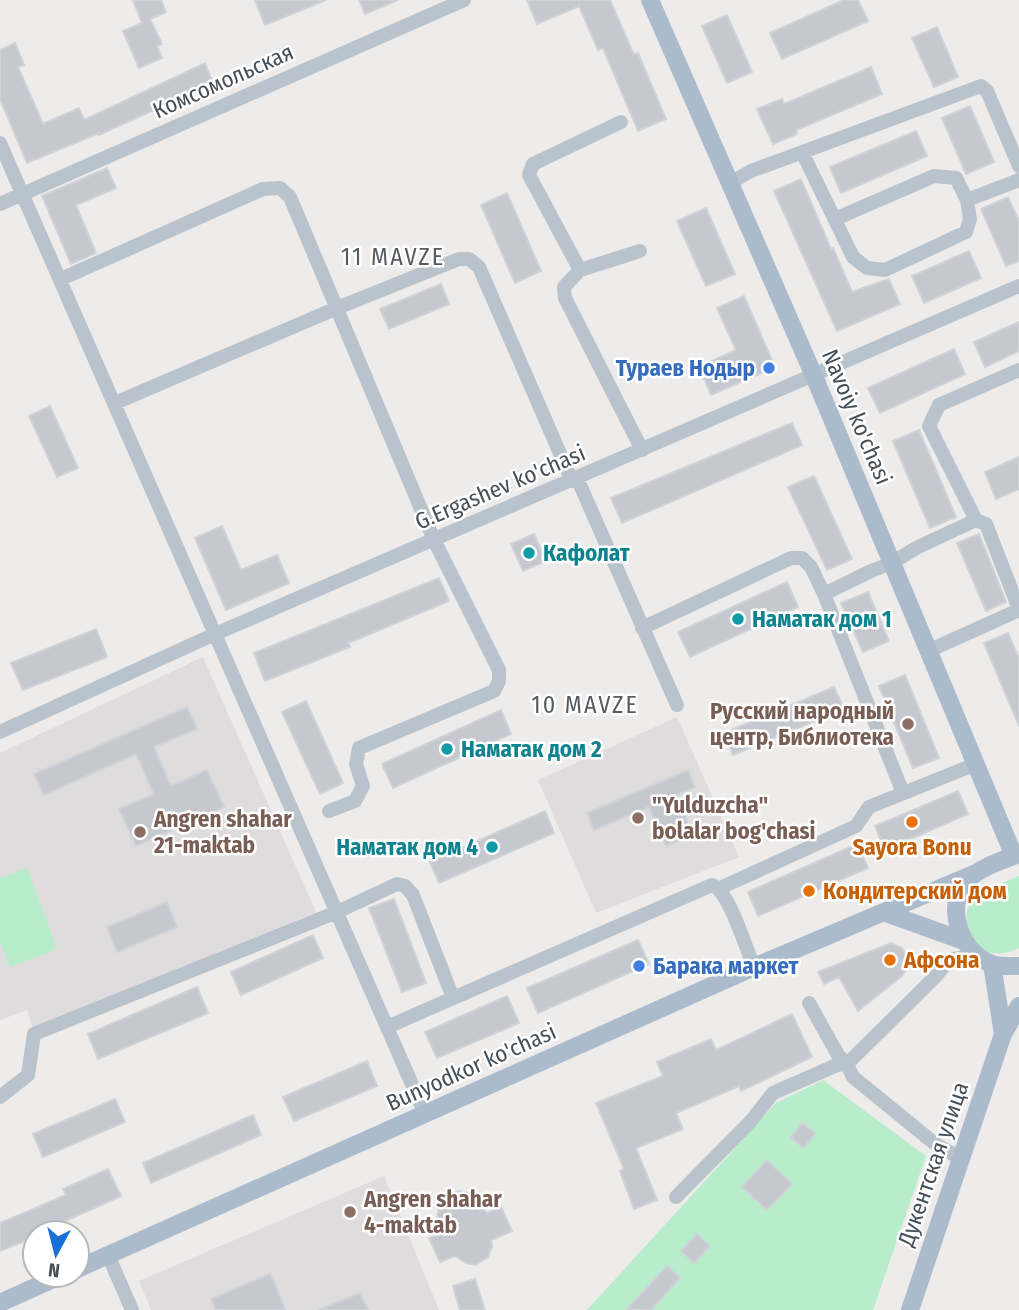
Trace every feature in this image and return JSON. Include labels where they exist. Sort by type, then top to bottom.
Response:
[{"type":"main road","name":"Navoiy ko'chasi","points":[[650,0],[814,376],[1016,855]]},
{"type":"main road","name":"Bunyodkor ko'chasi","points":[[91,1263],[754,967],[886,913],[1016,855]]},
{"type":"main road","points":[[964,941],[956,915],[958,896],[965,883],[976,873]]},
{"type":"main road","points":[[886,913],[964,941],[984,959],[1019,965]]},
{"type":"main road","points":[[984,959],[1003,1034]]},
{"type":"main road","name":"Дукентская улица","points":[[910,1310],[1003,1034],[1019,1006]]},
{"type":"main road","points":[[0,1303],[31,1289]]},
{"type":"street","name":"Комсомольская","points":[[0,204],[464,0]]},
{"type":"street","points":[[730,183],[751,171],[981,86],[988,90],[1019,166]]},
{"type":"street","points":[[580,270],[529,175],[533,164],[621,122]]},
{"type":"street","points":[[0,143],[425,1114]]},
{"type":"street","points":[[802,152],[853,257],[867,268],[885,270],[966,232],[970,219],[967,200],[956,178],[934,176],[835,219]]},
{"type":"street","points":[[967,200],[1019,180]]},
{"type":"street","points":[[61,279],[262,189],[281,188],[290,197],[434,540],[499,670],[499,681],[494,691],[359,748],[356,764],[363,786],[355,801],[329,811]]},
{"type":"street","points":[[640,251],[580,270],[564,287],[565,298],[642,450]]},
{"type":"street","points":[[115,403],[337,308],[459,259],[469,259],[479,267],[677,705]]},
{"type":"street","name":"G.Ergashev ko'chasi","points":[[0,732],[215,634],[1019,286]]},
{"type":"street","points":[[928,651],[1018,614],[986,524],[975,520],[929,426],[939,405],[1019,370]]},
{"type":"street","points":[[824,594],[975,520]]},
{"type":"street","points":[[642,628],[791,558],[802,558],[811,567],[824,594],[903,793]]},
{"type":"street","points":[[720,888],[856,826],[869,807],[976,765]]},
{"type":"street","points":[[0,1097],[27,1074],[34,1034],[337,912],[397,884],[405,886],[413,895],[453,998]]},
{"type":"street","points":[[387,1027],[709,886],[717,885],[729,904],[754,967]]},
{"type":"street","points":[[676,1197],[751,1121],[773,1093],[836,1065],[848,1064],[949,960],[984,959]]},
{"type":"street","points":[[809,1003],[838,1055],[848,1064],[853,1077],[934,1143],[961,1159]]},
{"type":"street","points":[[108,1255],[132,1310]]},
{"type":"shaded area","name":"Angren shahar 21-maktab","points":[[203,657],[316,912],[33,1028],[27,1010],[0,1020],[0,753]]},
{"type":"shaded area","name":"\"Yulduzcha\" bolalar bog'chasi","points":[[677,717],[739,857],[596,913],[538,780]]},
{"type":"shaded area","name":"Angren shahar 4-maktab","points":[[384,1176],[439,1310],[151,1310],[139,1281]]},
{"type":"green space","points":[[27,868],[57,949],[10,967],[0,942],[0,878]]},
{"type":"green space","points":[[1019,876],[1019,948],[1003,953],[987,952],[974,943],[970,935],[966,919],[970,903],[985,890]]},
{"type":"green space","points":[[823,1080],[926,1156],[873,1310],[587,1310],[776,1103]]},
{"type":"building","points":[[133,0],[161,0],[166,12],[150,19],[162,44],[157,46],[162,58],[139,68],[123,31],[142,23]]},
{"type":"building","points":[[255,0],[326,0],[265,25]]},
{"type":"building","points":[[359,0],[398,0],[365,14]]},
{"type":"building","points":[[527,0],[610,0],[634,55],[638,53],[666,119],[638,131],[603,48],[598,50],[579,6],[537,24]]},
{"type":"building","points":[[844,0],[858,0],[868,21],[782,59],[770,33]]},
{"type":"building","points":[[727,15],[752,72],[727,83],[702,26]]},
{"type":"building","points":[[937,27],[958,77],[934,87],[912,38]]},
{"type":"building","points":[[15,43],[24,65],[18,67],[43,124],[79,108],[84,120],[205,63],[213,83],[99,135],[27,163],[0,99],[0,50]]},
{"type":"building","points":[[871,67],[882,94],[796,130],[797,134],[773,144],[757,109],[782,99],[784,104]]},
{"type":"building","points":[[970,106],[994,162],[966,174],[942,118]]},
{"type":"building","points":[[916,131],[927,156],[841,193],[830,167]]},
{"type":"building","points":[[107,168],[116,188],[76,205],[96,253],[71,264],[42,196]]},
{"type":"building","points":[[801,179],[852,292],[889,279],[900,304],[837,331],[774,191]]},
{"type":"building","points":[[507,193],[541,271],[515,283],[481,205]]},
{"type":"building","points":[[1008,197],[1019,221],[1019,261],[1006,266],[981,209]]},
{"type":"building","points":[[706,208],[735,274],[706,286],[677,221]]},
{"type":"building","points":[[969,251],[981,278],[924,303],[912,276]]},
{"type":"building","points":[[441,284],[449,304],[389,329],[380,309]]},
{"type":"building","points":[[744,296],[775,367],[711,395],[699,367],[736,350],[717,308]]},
{"type":"building","points":[[1019,322],[1019,351],[985,367],[974,342]]},
{"type":"building","points":[[954,349],[965,374],[880,413],[868,388]]},
{"type":"building","points":[[50,406],[78,468],[57,477],[29,416]]},
{"type":"building","points":[[792,423],[802,445],[622,523],[611,498]]},
{"type":"building","points":[[919,430],[956,517],[930,528],[893,441]]},
{"type":"building","points":[[1019,457],[1019,489],[996,499],[985,472]]},
{"type":"building","points":[[814,476],[852,559],[827,570],[788,487]]},
{"type":"building","points":[[222,526],[241,570],[277,555],[289,583],[226,610],[195,538]]},
{"type":"building","name":"Кафолат","points":[[534,534],[546,561],[523,571],[511,544]]},
{"type":"building","points":[[979,534],[1006,602],[986,611],[957,543]]},
{"type":"building","points":[[439,578],[449,601],[348,643],[350,647],[265,681],[254,653]]},
{"type":"building","name":"Наматак дом 1","points":[[787,582],[798,607],[690,657],[678,632]]},
{"type":"building","points":[[868,592],[889,641],[863,652],[841,603]]},
{"type":"building","points":[[96,629],[107,657],[23,690],[11,663]]},
{"type":"building","points":[[1008,633],[1019,659],[1019,726],[984,643]]},
{"type":"building","points":[[905,675],[939,758],[913,768],[879,686]]},
{"type":"building","points":[[834,687],[844,709],[733,755],[724,733]]},
{"type":"building","points":[[306,701],[343,783],[320,794],[282,712]]},
{"type":"building","points":[[187,707],[197,729],[154,747],[171,786],[207,770],[224,807],[136,846],[119,809],[154,794],[136,754],[44,795],[34,774]]},
{"type":"building","name":"Наматак дом 2","points":[[501,710],[511,734],[393,788],[382,764]]},
{"type":"building","points":[[688,770],[695,787],[676,795],[693,835],[666,846],[649,807],[594,830],[587,813]]},
{"type":"building","points":[[958,791],[968,814],[885,850],[875,826]]},
{"type":"building","name":"Наматак дом 4","points":[[545,811],[554,833],[439,883],[430,862]]},
{"type":"building","points":[[857,844],[868,868],[758,916],[748,892]]},
{"type":"building","points":[[394,899],[426,983],[402,992],[369,908]]},
{"type":"building","points":[[167,902],[177,927],[117,952],[107,927]]},
{"type":"building","points":[[313,935],[323,958],[241,995],[231,972]]},
{"type":"building","points":[[638,940],[649,964],[538,1013],[527,988]]},
{"type":"building","points":[[891,943],[902,948],[909,966],[902,976],[858,1011],[839,977],[824,984],[818,972]]},
{"type":"building","points":[[197,987],[208,1013],[98,1059],[88,1034]]},
{"type":"building","points":[[507,996],[519,1023],[437,1058],[425,1032]]},
{"type":"building","points":[[792,1014],[812,1057],[741,1091],[739,1086],[676,1113],[683,1129],[636,1148],[657,1200],[634,1209],[620,1171],[624,1169],[596,1103],[663,1076],[657,1062],[711,1039],[716,1050]]},
{"type":"building","points":[[367,1061],[377,1086],[294,1121],[283,1097]]},
{"type":"building","points":[[115,1099],[125,1122],[43,1157],[33,1134]]},
{"type":"building","points":[[253,1115],[261,1135],[151,1183],[143,1163]]},
{"type":"building","points":[[802,1123],[815,1133],[804,1148],[791,1138]]},
{"type":"building","points":[[767,1160],[792,1184],[767,1210],[742,1187]]},
{"type":"building","points":[[108,1169],[121,1196],[70,1219],[21,1219],[21,1243],[0,1251],[0,1223],[66,1195],[63,1189]]},
{"type":"building","points":[[458,1191],[473,1194],[487,1213],[501,1207],[512,1231],[491,1240],[488,1257],[475,1265],[455,1256],[440,1262],[429,1238],[442,1233],[437,1218],[440,1203],[444,1197]]},
{"type":"building","points":[[697,1234],[710,1246],[694,1263],[681,1251]]},
{"type":"building","points":[[667,1266],[680,1278],[651,1310],[626,1310]]},
{"type":"building","points":[[270,1274],[286,1310],[216,1310],[211,1299]]},
{"type":"building","points":[[475,1279],[485,1310],[460,1310],[453,1286]]},
{"type":"building","points":[[360,1293],[368,1310],[319,1310]]},
{"type":"place","name":"Тураев Нодыр","points":[[769,368]]},
{"type":"place","name":"Кафолат","points":[[529,553]]},
{"type":"place","name":"Наматак дом 1","points":[[738,619]]},
{"type":"place","name":"Русский народный центр, Библиотека","points":[[908,724]]},
{"type":"place","name":"Наматак дом 2","points":[[447,749]]},
{"type":"place","name":"\"Yulduzcha\" bolalar bog'chasi","points":[[638,818]]},
{"type":"place","name":"Sayora Bonu","points":[[912,822]]},
{"type":"place","name":"Angren shahar 21-maktab","points":[[140,832]]},
{"type":"place","name":"Наматак дом 4","points":[[492,847]]},
{"type":"place","name":"Кондитерский дом","points":[[809,891]]},
{"type":"place","name":"Афсона","points":[[890,960]]},
{"type":"place","name":"Барака маркет","points":[[639,966]]},
{"type":"place","name":"Angren shahar 4-maktab","points":[[350,1212]]},
{"type":"district","name":"11 MAVZE","points":[[393,257]]},
{"type":"district","name":"10 MAVZE","points":[[585,705]]}]
